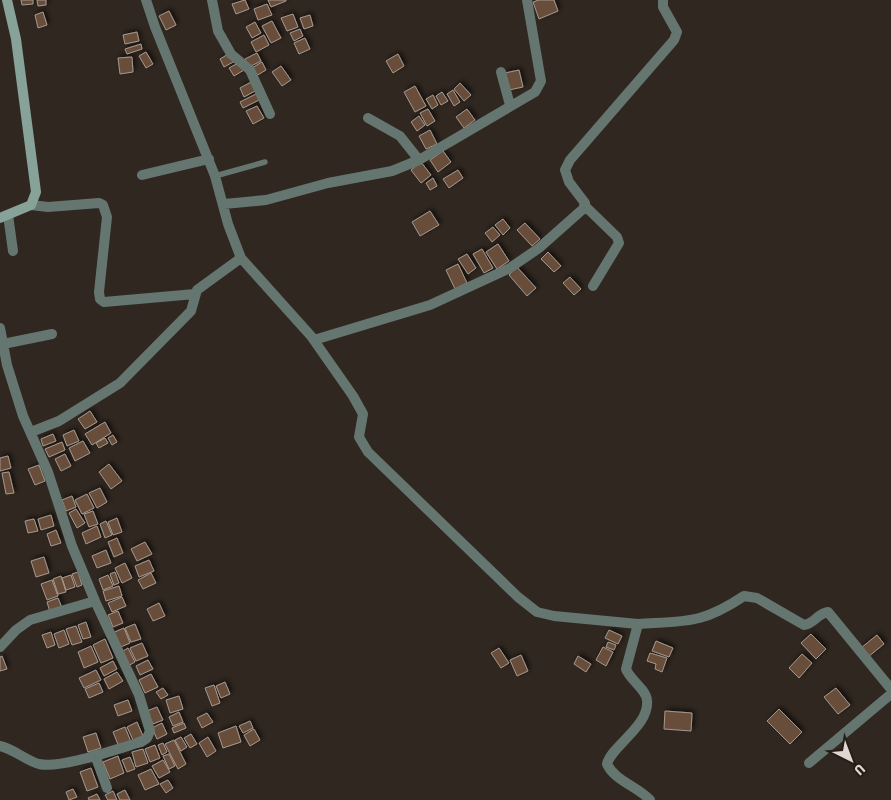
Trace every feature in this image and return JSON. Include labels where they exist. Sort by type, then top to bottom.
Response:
[{"type":"street","points":[[7,0],[16,39],[34,161],[36,192],[31,205]]},
{"type":"street","points":[[146,0],[154,27],[209,159],[224,204],[228,224],[241,258],[314,340],[362,412],[359,436],[368,452],[530,607],[537,612],[554,616],[638,624],[690,622],[725,609],[744,596],[757,598],[804,624],[828,612],[891,689]]},
{"type":"street","points":[[212,0],[218,31],[231,54],[250,70],[270,114]]},
{"type":"street","points":[[224,204],[266,200],[328,183],[392,171],[419,160],[535,92],[541,81],[527,0]]},
{"type":"street","points":[[594,286],[619,243],[617,237],[585,206],[569,182],[565,170],[570,160],[674,40],[677,32],[663,7],[663,0]]},
{"type":"street","points":[[501,72],[510,105]]},
{"type":"street","points":[[368,118],[400,136],[419,160]]},
{"type":"street","points":[[142,175],[209,159]]},
{"type":"street","points":[[13,251],[4,217],[31,205],[48,208],[99,203],[103,205],[107,217],[99,292],[100,299],[104,302],[195,294]]},
{"type":"street","points":[[314,340],[430,305],[510,268],[539,248],[585,206]]},
{"type":"street","points":[[31,432],[59,421],[127,377],[191,311],[197,290],[241,258]]},
{"type":"street","points":[[0,328],[16,395],[48,472],[72,546],[94,601],[139,695],[150,731],[147,738],[140,742],[58,764],[44,765],[0,746]]},
{"type":"street","points":[[3,344],[52,334]]},
{"type":"street","points":[[0,647],[16,630],[30,620],[94,601]]},
{"type":"street","points":[[638,624],[626,670],[646,697],[647,707],[633,733],[610,756],[607,764],[617,777],[634,786],[650,800]]},
{"type":"street","points":[[809,763],[891,694]]},
{"type":"street","points":[[95,755],[107,788]]},
{"type":"lane","points":[[215,176],[265,162]]},
{"type":"building","points":[[21,0],[33,0],[33,4],[22,5]]},
{"type":"building","points":[[37,0],[46,0],[46,5],[38,6]]},
{"type":"building","points":[[245,0],[249,9],[236,14],[232,4]]},
{"type":"building","points":[[268,0],[286,0],[286,1],[271,7]]},
{"type":"building","points":[[554,0],[558,11],[539,19],[533,2]]},
{"type":"building","points":[[267,4],[272,15],[258,20],[254,9]]},
{"type":"building","points":[[169,11],[176,25],[166,30],[159,16]]},
{"type":"building","points":[[43,12],[47,25],[38,28],[35,15]]},
{"type":"building","points":[[293,14],[298,27],[287,31],[281,18]]},
{"type":"building","points":[[310,15],[313,26],[304,29],[300,18]]},
{"type":"building","points":[[272,21],[281,38],[271,43],[262,26]]},
{"type":"building","points":[[255,22],[261,33],[252,38],[246,27]]},
{"type":"building","points":[[300,29],[303,36],[294,41],[290,33]]},
{"type":"building","points":[[137,32],[139,41],[125,44],[123,35]]},
{"type":"building","points":[[264,35],[269,45],[256,52],[251,42]]},
{"type":"building","points":[[305,38],[310,49],[299,54],[294,43]]},
{"type":"building","points":[[141,44],[142,49],[127,54],[125,49]]},
{"type":"building","points":[[146,52],[153,64],[146,68],[139,56]]},
{"type":"building","points":[[230,53],[235,61],[224,67],[220,59]]},
{"type":"building","points":[[257,53],[261,61],[249,67],[245,59]]},
{"type":"building","points":[[398,54],[404,66],[393,73],[386,61]]},
{"type":"building","points":[[132,57],[133,72],[120,74],[118,58]]},
{"type":"building","points":[[240,62],[244,70],[234,76],[229,68]]},
{"type":"building","points":[[262,62],[266,70],[256,76],[252,68]]},
{"type":"building","points":[[281,66],[291,80],[282,86],[272,72]]},
{"type":"building","points":[[519,70],[523,87],[509,90],[505,73]]},
{"type":"building","points":[[253,81],[257,90],[244,97],[240,88]]},
{"type":"building","points":[[460,83],[471,95],[464,101],[454,89]]},
{"type":"building","points":[[415,86],[426,106],[415,112],[404,92]]},
{"type":"building","points":[[453,90],[460,102],[454,106],[447,94]]},
{"type":"building","points":[[442,92],[448,101],[441,105],[436,96]]},
{"type":"building","points":[[256,94],[259,100],[243,108],[240,102]]},
{"type":"building","points":[[433,95],[438,105],[432,109],[426,99]]},
{"type":"building","points":[[257,106],[264,118],[253,124],[246,111]]},
{"type":"building","points":[[428,109],[435,121],[427,126],[420,113]]},
{"type":"building","points":[[467,109],[475,120],[464,128],[456,117]]},
{"type":"building","points":[[419,116],[425,125],[417,131],[411,122]]},
{"type":"building","points":[[430,130],[437,144],[426,149],[419,136]]},
{"type":"building","points":[[443,151],[451,162],[438,172],[430,160]]},
{"type":"building","points":[[421,162],[431,175],[421,183],[411,170]]},
{"type":"building","points":[[458,170],[463,178],[449,188],[443,179]]},
{"type":"building","points":[[433,178],[437,186],[430,190],[426,183]]},
{"type":"building","points":[[430,211],[439,225],[420,236],[412,222]]},
{"type":"building","points":[[503,219],[510,228],[503,235],[495,225]]},
{"type":"building","points":[[525,223],[540,239],[532,246],[517,230]]},
{"type":"building","points":[[493,227],[500,235],[492,242],[485,233]]},
{"type":"building","points":[[498,244],[509,261],[497,269],[486,252]]},
{"type":"building","points":[[482,249],[493,268],[484,273],[473,254]]},
{"type":"building","points":[[548,252],[561,266],[554,272],[541,259]]},
{"type":"building","points":[[467,254],[476,268],[468,274],[458,259]]},
{"type":"building","points":[[458,264],[467,283],[455,289],[446,270]]},
{"type":"building","points":[[517,267],[536,288],[527,296],[509,275]]},
{"type":"building","points":[[570,277],[581,289],[574,295],[563,283]]},
{"type":"building","points":[[90,411],[97,422],[85,429],[78,419]]},
{"type":"building","points":[[105,422],[111,433],[92,445],[85,434]]},
{"type":"building","points":[[74,430],[79,441],[67,446],[63,435]]},
{"type":"building","points":[[53,434],[56,441],[43,446],[41,439]]},
{"type":"building","points":[[113,435],[117,442],[112,445],[108,438]]},
{"type":"building","points":[[105,438],[108,443],[99,448],[96,443]]},
{"type":"building","points":[[83,441],[90,453],[75,461],[69,448]]},
{"type":"building","points":[[62,442],[65,450],[49,457],[45,449]]},
{"type":"building","points":[[65,454],[71,466],[61,471],[55,459]]},
{"type":"building","points":[[8,456],[11,468],[0,471],[0,458]]},
{"type":"building","points":[[109,464],[122,481],[111,489],[99,472]]},
{"type":"building","points":[[39,465],[45,481],[35,485],[28,469]]},
{"type":"building","points":[[9,472],[14,493],[6,494],[2,473]]},
{"type":"building","points":[[100,488],[107,502],[97,508],[89,493]]},
{"type":"building","points":[[87,494],[94,508],[82,514],[75,500]]},
{"type":"building","points":[[72,496],[76,507],[66,511],[62,500]]},
{"type":"building","points":[[76,509],[85,523],[77,528],[69,513]]},
{"type":"building","points":[[93,511],[98,524],[89,527],[84,514]]},
{"type":"building","points":[[51,515],[54,526],[41,530],[38,519]]},
{"type":"building","points":[[117,518],[122,532],[113,535],[108,522]]},
{"type":"building","points":[[34,519],[38,531],[28,533],[25,521]]},
{"type":"building","points":[[106,521],[112,535],[105,538],[100,524]]},
{"type":"building","points":[[97,526],[101,537],[86,544],[82,533]]},
{"type":"building","points":[[56,530],[61,543],[51,546],[47,534]]},
{"type":"building","points":[[117,538],[123,553],[114,557],[108,542]]},
{"type":"building","points":[[145,542],[152,554],[137,561],[131,549]]},
{"type":"building","points":[[106,550],[111,563],[97,568],[92,556]]},
{"type":"building","points":[[44,557],[49,573],[36,577],[31,561]]},
{"type":"building","points":[[149,560],[154,571],[139,577],[135,566]]},
{"type":"building","points":[[125,563],[132,578],[122,583],[115,568]]},
{"type":"building","points":[[78,572],[82,585],[77,587],[72,574]]},
{"type":"building","points":[[115,572],[119,583],[114,585],[110,574]]},
{"type":"building","points":[[151,573],[156,583],[143,589],[138,580]]},
{"type":"building","points":[[71,575],[75,587],[66,590],[62,578]]},
{"type":"building","points":[[108,575],[113,586],[103,590],[99,579]]},
{"type":"building","points":[[61,576],[66,592],[58,594],[53,579]]},
{"type":"building","points":[[52,580],[58,596],[47,600],[41,584]]},
{"type":"building","points":[[119,586],[122,596],[106,601],[103,591]]},
{"type":"building","points":[[122,597],[126,606],[112,612],[108,603]]},
{"type":"building","points":[[58,598],[62,608],[50,612],[47,602]]},
{"type":"building","points":[[159,603],[165,616],[153,621],[147,609]]},
{"type":"building","points":[[118,611],[123,623],[113,627],[108,615]]},
{"type":"building","points":[[86,622],[91,637],[83,639],[78,625]]},
{"type":"building","points":[[135,624],[141,639],[131,642],[125,628]]},
{"type":"building","points":[[76,626],[82,642],[72,645],[66,629]]},
{"type":"building","points":[[124,628],[130,643],[116,649],[110,634]]},
{"type":"building","points":[[64,630],[69,644],[59,648],[54,634]]},
{"type":"building","points":[[609,630],[622,636],[618,644],[605,638]]},
{"type":"building","points":[[51,632],[55,645],[47,648],[42,635]]},
{"type":"building","points":[[811,634],[826,649],[816,659],[801,643]]},
{"type":"building","points":[[877,635],[884,644],[868,657],[861,648]]},
{"type":"building","points":[[105,639],[113,658],[101,663],[93,645]]},
{"type":"building","points":[[656,641],[673,648],[669,657],[652,651]]},
{"type":"building","points":[[608,642],[616,645],[614,650],[606,647]]},
{"type":"building","points":[[142,643],[148,656],[136,661],[130,648]]},
{"type":"building","points":[[91,646],[98,662],[84,668],[78,652]]},
{"type":"building","points":[[603,647],[613,652],[606,666],[596,660]]},
{"type":"building","points":[[128,648],[135,662],[126,667],[118,654]]},
{"type":"building","points":[[499,648],[509,663],[501,668],[491,653]]},
{"type":"building","points":[[650,653],[667,658],[662,672],[655,669],[656,664],[647,661]]},
{"type":"building","points":[[802,654],[812,663],[799,678],[789,668]]},
{"type":"building","points":[[521,655],[528,671],[517,676],[510,660]]},
{"type":"building","points":[[2,656],[7,669],[0,671],[0,657]]},
{"type":"building","points":[[578,656],[591,664],[586,672],[574,664]]},
{"type":"building","points":[[148,660],[153,669],[140,675],[136,666]]},
{"type":"building","points":[[113,661],[117,669],[104,676],[100,668]]},
{"type":"building","points":[[96,670],[101,680],[84,688],[79,678]]},
{"type":"building","points":[[117,672],[123,681],[109,689],[104,679]]},
{"type":"building","points":[[151,674],[158,687],[145,693],[139,680]]},
{"type":"building","points":[[225,682],[230,694],[221,698],[216,686]]},
{"type":"building","points":[[99,683],[103,692],[89,698],[85,689]]},
{"type":"building","points":[[214,685],[220,703],[212,706],[205,688]]},
{"type":"building","points":[[163,688],[168,695],[161,699],[156,692]]},
{"type":"building","points":[[836,688],[850,705],[838,714],[824,697]]},
{"type":"building","points":[[179,696],[183,709],[170,713],[166,700]]},
{"type":"building","points":[[128,700],[132,711],[118,716],[114,705]]},
{"type":"building","points":[[157,707],[163,720],[153,724],[147,711]]},
{"type":"building","points":[[779,709],[802,732],[790,744],[767,721]]},
{"type":"building","points":[[665,711],[692,713],[691,731],[664,729]]},
{"type":"building","points":[[179,712],[183,722],[173,726],[169,717]]},
{"type":"building","points":[[207,713],[213,722],[202,728],[197,718]]},
{"type":"building","points":[[250,721],[253,728],[243,733],[239,726]]},
{"type":"building","points":[[137,722],[143,736],[133,740],[127,727]]},
{"type":"building","points":[[162,723],[167,734],[157,739],[152,728]]},
{"type":"building","points":[[184,723],[186,728],[174,733],[172,728]]},
{"type":"building","points":[[236,726],[241,742],[223,748],[218,733]]},
{"type":"building","points":[[125,727],[131,742],[119,747],[113,732]]},
{"type":"building","points":[[254,729],[260,740],[250,746],[244,735]]},
{"type":"building","points":[[96,733],[101,748],[88,752],[83,737]]},
{"type":"building","points":[[191,734],[197,744],[190,748],[184,738]]},
{"type":"building","points":[[181,737],[187,747],[181,751],[175,740]]},
{"type":"building","points":[[208,737],[216,751],[207,757],[199,743]]},
{"type":"building","points":[[174,740],[186,764],[178,769],[165,744]]},
{"type":"building","points":[[163,743],[167,752],[162,755],[158,745]]},
{"type":"building","points":[[155,745],[160,758],[150,762],[145,749]]},
{"type":"building","points":[[143,749],[148,763],[136,767],[132,752]]},
{"type":"building","points":[[169,754],[175,766],[169,769],[163,756]]},
{"type":"building","points":[[118,756],[124,773],[110,779],[103,762]]},
{"type":"building","points":[[130,757],[135,769],[127,772],[122,760]]},
{"type":"building","points":[[163,760],[170,772],[159,778],[152,766]]},
{"type":"building","points":[[91,768],[98,787],[87,791],[80,772]]},
{"type":"building","points":[[151,769],[159,784],[145,790],[138,775]]},
{"type":"building","points":[[168,780],[173,788],[166,793],[160,784]]},
{"type":"building","points":[[73,789],[77,797],[69,800],[66,792]]},
{"type":"building","points":[[125,790],[130,800],[120,800],[117,794]]},
{"type":"building","points":[[113,791],[117,800],[108,800],[105,795]]},
{"type":"building","points":[[97,794],[100,800],[89,800],[88,798]]}]
